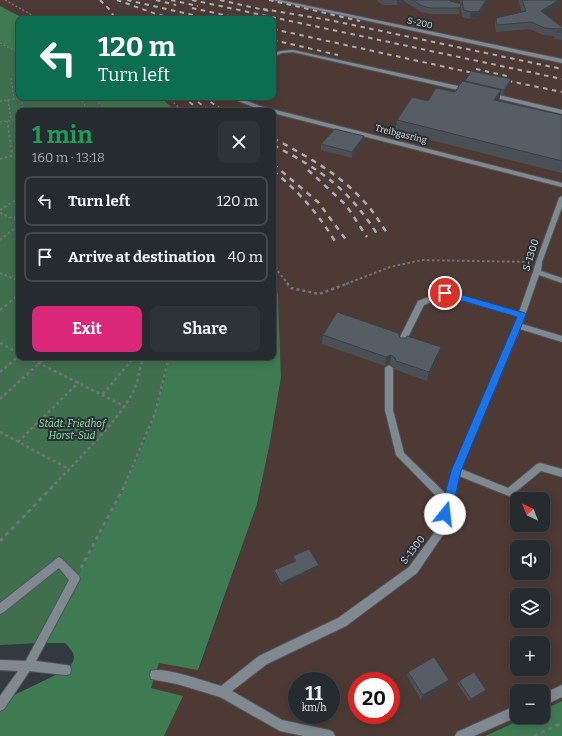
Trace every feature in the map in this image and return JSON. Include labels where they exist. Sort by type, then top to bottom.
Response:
[{"type":"street","name":"S-200","points":[[274,0],[562,61]]},
{"type":"street","points":[[276,54],[293,51],[477,92]]},
{"type":"street","points":[[485,94],[562,112]]},
{"type":"street","name":"Treibgasring","points":[[240,100],[262,108]]},
{"type":"street","name":"Treibgasring","points":[[276,112],[562,185]]},
{"type":"street","name":"S-1300","points":[[222,692],[263,660],[342,622],[413,570],[438,535],[449,503],[456,471],[522,315],[562,198]]},
{"type":"street","points":[[537,272],[562,281]]},
{"type":"street","points":[[400,343],[421,303],[445,293],[522,315]]},
{"type":"street","points":[[517,325],[562,339]]},
{"type":"street","points":[[389,368],[389,410],[400,455],[449,503]]},
{"type":"street","points":[[456,471],[509,492],[540,466],[562,474]]},
{"type":"street","points":[[0,609],[59,562],[75,579],[28,666],[0,706]]},
{"type":"street","points":[[0,665],[66,670]]},
{"type":"street","points":[[155,675],[177,679],[222,692],[280,725],[330,736]]},
{"type":"street","points":[[550,697],[562,691]]},
{"type":"street","points":[[460,736],[510,714]]},
{"type":"path","points":[[5,0],[34,16]]},
{"type":"path","points":[[0,43],[16,51]]},
{"type":"path","points":[[0,101],[14,99],[11,78]]},
{"type":"path","points":[[8,100],[12,120]]},
{"type":"path","points":[[80,100],[84,103],[85,108]]},
{"type":"path","points":[[95,100],[105,108]]},
{"type":"path","points":[[171,100],[179,108]]},
{"type":"path","points":[[0,122],[16,119]]},
{"type":"path","points":[[7,121],[12,155]]},
{"type":"path","points":[[0,159],[16,154]]},
{"type":"path","points":[[0,210],[16,200]]},
{"type":"path","points":[[0,213],[14,218]]},
{"type":"path","points":[[0,240],[16,227]]},
{"type":"path","points":[[276,267],[291,288],[319,294],[390,267],[422,260],[539,262]]},
{"type":"path","points":[[0,273],[16,280]]},
{"type":"path","points":[[0,310],[16,297]]},
{"type":"path","points":[[0,343],[16,352]]},
{"type":"path","points":[[0,372],[16,357]]},
{"type":"path","points":[[33,360],[103,394],[124,406]]},
{"type":"path","points":[[0,399],[42,360]]},
{"type":"path","points":[[103,394],[131,360]]},
{"type":"path","points":[[0,541],[98,438],[124,406],[134,389],[142,360]]},
{"type":"path","points":[[75,579],[115,505],[138,457],[156,411],[168,360]]},
{"type":"path","points":[[18,442],[79,382]]},
{"type":"path","points":[[0,432],[69,469]]},
{"type":"path","points":[[534,736],[562,723]]},
{"type":"shaded area","points":[[0,0],[562,0],[562,701],[550,707],[550,684],[510,684],[510,724],[512,724],[485,736],[164,736],[182,696],[151,688],[159,662],[199,670],[257,504],[270,442],[281,377],[278,295],[276,288],[276,108],[173,108],[163,100],[276,100],[276,16],[19,16],[0,6]]},
{"type":"green space","points":[[0,6],[19,16],[16,16],[16,51],[0,43]]},
{"type":"green space","name":"Städt. Friedhof Horst-Süd","points":[[0,43],[16,51],[16,100],[95,100],[105,108],[16,108],[16,360],[168,360],[160,395],[148,432],[133,468],[98,540],[41,643],[0,645]]},
{"type":"green space","points":[[95,100],[163,100],[173,108],[105,108]]},
{"type":"green space","points":[[276,288],[278,295],[281,377],[270,442],[257,504],[198,670],[159,663],[151,688],[183,696],[164,736],[0,736],[0,709],[14,695],[66,670],[74,659],[73,653],[65,643],[41,643],[98,540],[116,504],[148,432],[160,395],[168,360],[276,360]]},
{"type":"green space","points":[[562,701],[562,736],[485,736],[512,724],[550,724],[550,707]]},
{"type":"building","points":[[413,0],[447,0],[461,4],[460,8],[431,8],[422,6]]},
{"type":"building","points":[[462,0],[486,0],[479,11],[471,12],[464,10]]},
{"type":"building","points":[[522,0],[559,0],[541,11],[562,27],[562,29],[545,28],[531,22],[497,25],[496,18],[526,11]]},
{"type":"building","points":[[471,71],[511,79],[504,90],[465,81]]},
{"type":"building","points":[[462,81],[501,90],[494,100],[562,115],[562,161],[397,120],[412,97],[428,101],[436,88],[455,92]]},
{"type":"building","points":[[335,129],[364,136],[352,152],[321,144]]},
{"type":"building","points":[[337,312],[398,333],[400,338],[406,338],[407,336],[441,347],[429,372],[396,361],[391,355],[386,357],[323,335]]},
{"type":"building","points":[[309,549],[319,565],[281,583],[274,570],[296,561],[293,556]]},
{"type":"building","points":[[434,657],[449,680],[423,695],[408,672]]},
{"type":"building","points":[[474,672],[486,690],[471,699],[459,681]]},
{"type":"railway","points":[[100,0],[111,11],[114,16]]},
{"type":"railway","points":[[117,0],[164,16]]},
{"type":"railway","points":[[127,0],[197,16]]},
{"type":"railway","points":[[156,0],[176,5]]},
{"type":"railway","points":[[171,0],[198,6]]},
{"type":"railway","points":[[192,0],[267,16]]},
{"type":"railway","points":[[220,0],[269,11]]},
{"type":"railway","points":[[269,0],[360,21]]},
{"type":"railway","points":[[192,8],[229,16]]},
{"type":"railway","points":[[263,9],[329,20],[562,69]]},
{"type":"railway","points":[[276,18],[562,79]]},
{"type":"railway","points":[[276,30],[482,75]]},
{"type":"railway","points":[[276,41],[338,55]]},
{"type":"railway","points":[[476,69],[507,76]]},
{"type":"railway","points":[[499,79],[562,92]]},
{"type":"railway","points":[[186,100],[198,108]]},
{"type":"railway","points":[[208,100],[220,108]]},
{"type":"railway","points":[[198,102],[206,108]]},
{"type":"railway","points":[[276,140],[312,160],[347,185],[371,209],[388,234]]},
{"type":"railway","points":[[276,146],[291,154],[334,183],[357,206],[379,237]]},
{"type":"railway","points":[[276,167],[318,202],[347,241]]},
{"type":"railway","points":[[308,170],[346,205],[367,237]]},
{"type":"railway","points":[[276,174],[308,204],[336,243]]},
{"type":"route","points":[[445,293],[522,315],[456,471],[445,514]]}]
